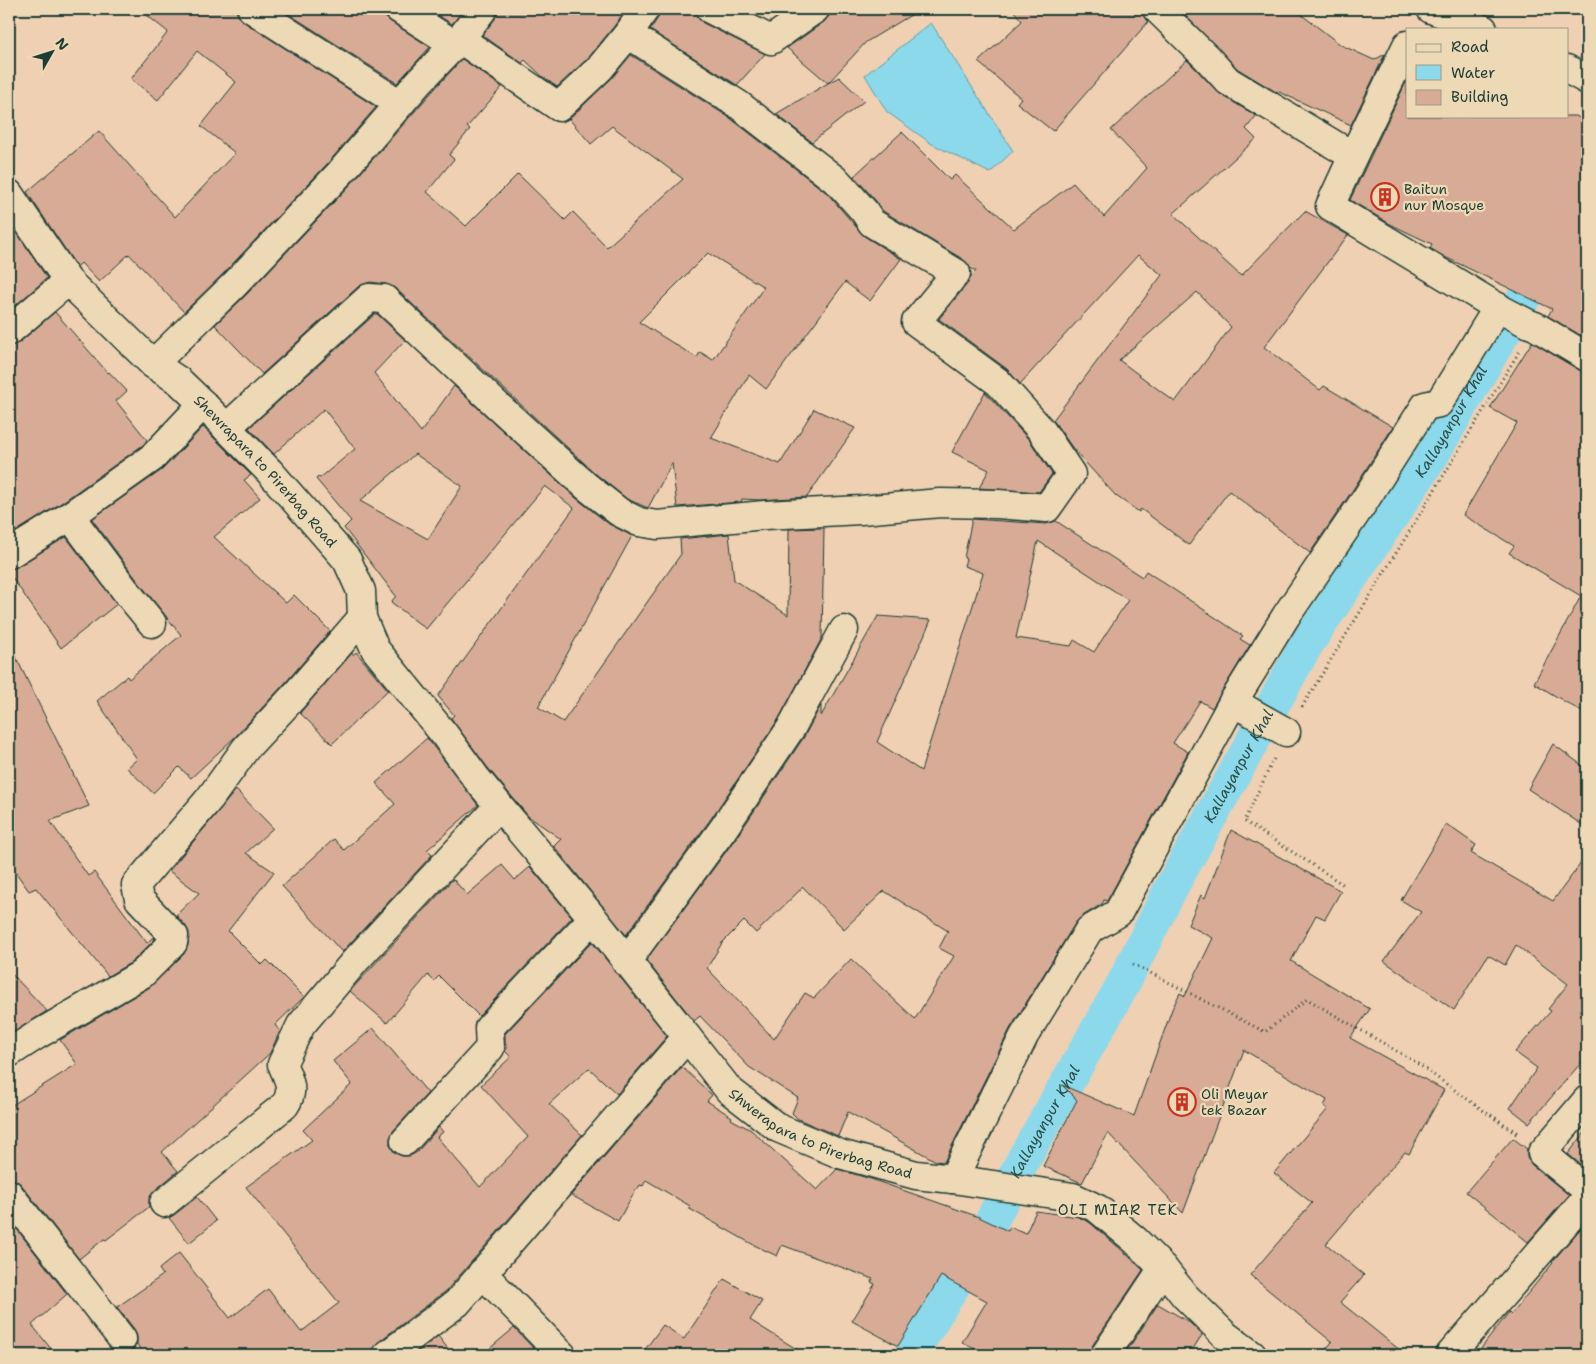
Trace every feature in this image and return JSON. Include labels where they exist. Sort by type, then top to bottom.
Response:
[{"type":"street","points":[[252,9],[400,104]]},
{"type":"street","points":[[399,9],[457,42],[559,107],[600,68],[628,34],[645,9]]},
{"type":"street","points":[[153,364],[235,284],[340,173],[457,42],[483,9]]},
{"type":"street","points":[[710,9],[771,40],[816,9]]},
{"type":"street","points":[[1157,9],[1228,81],[1353,156]]},
{"type":"street","points":[[1416,28],[1425,9]]},
{"type":"street","points":[[1431,9],[1480,28]]},
{"type":"street","points":[[226,428],[368,298],[384,299],[586,486],[620,512],[639,522],[657,525],[765,515],[861,510],[940,503],[998,504],[1047,508],[1072,474],[1042,431],[998,382],[916,322],[956,273],[872,223],[864,211],[838,182],[739,105],[628,34]]},
{"type":"street","points":[[1406,47],[1330,206],[1500,308],[1587,357]]},
{"type":"street","points":[[1568,70],[1587,80]]},
{"type":"street","name":"Shewrapara to Pirerbag Road","points":[[10,200],[68,281],[153,364],[178,381],[203,404],[270,472],[347,560],[361,591],[362,618],[376,649],[444,734],[476,778]]},
{"type":"street","points":[[9,331],[68,281]]},
{"type":"street","points":[[953,1178],[1024,1036],[1089,930],[1118,913],[1243,707],[1286,616],[1365,500],[1425,406],[1439,403],[1500,308]]},
{"type":"street","points":[[9,554],[70,516],[153,457],[203,404]]},
{"type":"street","points":[[70,516],[152,623]]},
{"type":"street","points":[[9,1054],[45,1030],[142,974],[173,943],[174,936],[139,899],[136,885],[210,798],[246,748],[298,692],[362,618]]},
{"type":"street","points":[[626,962],[723,829],[791,728],[844,630]]},
{"type":"street","points":[[1243,707],[1281,729]]},
{"type":"street","name":"Shwerapara to Pirerbag Road","points":[[476,778],[593,918],[729,1090],[778,1128],[840,1154],[916,1176],[953,1178],[1073,1197],[1098,1210],[1135,1240],[1163,1268],[1185,1296],[1225,1335],[1252,1355]]},
{"type":"street","points":[[164,1203],[284,1105],[290,1098],[290,1084],[282,1064],[301,1025],[355,961],[500,806]]},
{"type":"street","points":[[405,1141],[490,1048],[489,1028],[593,918]]},
{"type":"street","points":[[387,1355],[457,1303],[687,1037]]},
{"type":"street","points":[[1587,1100],[1542,1153],[1587,1190]]},
{"type":"street","points":[[9,1194],[122,1339]]},
{"type":"street","points":[[1450,1355],[1587,1198]]},
{"type":"street","points":[[1105,1355],[1163,1268]]},
{"type":"street","points":[[482,1273],[562,1355]]},
{"type":"path","points":[[1344,885],[1244,821],[1281,729],[1531,325]]},
{"type":"path","points":[[1133,964],[1265,1032],[1307,999],[1414,1061],[1542,1153]]},
{"type":"path","points":[[1491,1114],[1537,1147],[1542,1153]]},
{"type":"water","points":[[931,23],[1013,151],[990,173],[932,144],[887,112],[865,75]]},
{"type":"building","points":[[139,9],[236,9],[238,17],[244,22],[376,107],[328,163],[224,273],[184,312],[129,254],[99,282],[81,263],[77,267],[27,192],[99,131],[175,217],[235,153],[201,126],[236,82],[197,51],[158,100],[131,79],[168,32]]},
{"type":"building","points":[[281,9],[383,9],[385,17],[391,22],[430,47],[397,83]]},
{"type":"building","points":[[428,9],[464,9],[452,24]]},
{"type":"building","points":[[498,9],[626,9],[589,57],[557,87],[525,60],[522,63],[482,35],[495,19]]},
{"type":"building","points":[[660,9],[695,9],[697,17],[703,23],[765,54],[737,85],[650,30],[658,18]]},
{"type":"building","points":[[830,9],[921,9],[866,42],[828,83],[787,48],[824,22],[829,16]]},
{"type":"building","points":[[1012,9],[1142,9],[1142,14],[1148,22],[1053,131],[1017,103],[1021,98],[978,62],[1022,21]]},
{"type":"building","points":[[1179,9],[1294,9],[1341,45],[1374,60],[1385,54],[1351,125],[1276,92],[1238,69]]},
{"type":"building","points":[[631,55],[730,118],[827,193],[864,236],[901,259],[870,301],[845,282],[766,389],[749,375],[711,438],[780,464],[814,409],[855,428],[807,497],[760,500],[742,499],[741,502],[677,507],[672,463],[648,508],[627,499],[596,474],[395,288],[386,284],[370,282],[359,286],[262,374],[215,325],[351,184],[462,59],[502,87],[467,127],[470,129],[449,155],[454,159],[427,192],[466,226],[518,174],[565,220],[573,212],[607,247],[683,179],[612,126],[591,144],[569,119],[611,79]],"holes":[[[708,253],[764,287],[713,360],[700,352],[697,358],[639,322]]]},
{"type":"building","points":[[1187,60],[1220,94],[1256,116],[1246,129],[1256,139],[1173,214],[1241,276],[1305,211],[1348,235],[1264,347],[1320,390],[1324,386],[1393,427],[1310,553],[1229,491],[1189,545],[1141,509],[1139,512],[1116,496],[1074,450],[1053,420],[1162,275],[1138,255],[1020,384],[1007,369],[939,319],[976,271],[970,268],[964,260],[883,211],[854,176],[902,132],[950,180],[955,175],[1014,229],[1073,183],[1104,217],[1147,168],[1111,130]],"holes":[[[1197,292],[1231,327],[1175,402],[1119,360]]]},
{"type":"building","points":[[839,77],[864,101],[812,142],[776,114]]},
{"type":"building","points":[[1406,82],[1406,118],[1568,118],[1568,116],[1576,116],[1587,122],[1587,339],[1548,316],[1552,309],[1445,257],[1430,248],[1432,244],[1392,225],[1350,200]]},
{"type":"building","points":[[9,221],[47,278],[9,311]]},
{"type":"building","points":[[55,312],[108,373],[127,391],[116,401],[147,440],[143,445],[61,503],[9,536],[9,346],[19,343]]},
{"type":"building","points":[[377,314],[405,340],[374,373],[421,432],[454,386],[576,498],[609,524],[632,536],[538,707],[563,722],[681,554],[680,539],[729,534],[734,580],[788,615],[789,529],[824,528],[822,638],[778,720],[710,820],[626,935],[554,846],[561,839],[528,816],[488,768],[451,718],[454,715],[438,696],[574,508],[545,486],[426,629],[391,602],[396,596],[344,528],[351,521],[316,479],[320,478],[355,449],[324,409],[274,454],[249,428]],"holes":[[[415,454],[462,486],[428,539],[360,501]]]},
{"type":"building","points":[[1532,342],[1587,373],[1587,715],[1534,683],[1581,596],[1509,553],[1514,546],[1463,515],[1517,423],[1490,408]]},
{"type":"building","points":[[985,392],[1030,441],[1052,474],[1039,492],[979,488],[989,470],[952,452]]},
{"type":"building","points":[[203,427],[251,475],[244,480],[260,498],[214,537],[286,603],[294,595],[330,631],[236,736],[191,778],[179,767],[153,793],[127,768],[137,759],[97,701],[127,676],[129,679],[181,635],[92,519],[162,470]]},
{"type":"building","points":[[972,519],[1046,524],[1056,521],[1142,577],[1146,571],[1243,636],[1240,639],[1250,645],[1212,708],[1200,701],[1173,743],[1188,752],[1107,901],[1104,900],[1102,904],[1076,922],[1010,1029],[944,1162],[936,1161],[848,1112],[838,1136],[798,1119],[792,1113],[798,1098],[749,1067],[700,1016],[694,1021],[646,960],[736,838],[804,737],[821,705],[821,716],[878,616],[931,620],[877,742],[921,771],[983,573],[964,566],[966,559],[964,558]],"holes":[[[1038,541],[1128,600],[1094,652],[1074,640],[1071,646],[1016,638]],[[803,887],[844,929],[884,891],[948,931],[939,948],[954,956],[915,1019],[851,959],[814,998],[805,993],[774,1039],[707,968],[722,943],[744,921],[756,933]]]},
{"type":"building","points":[[66,537],[117,604],[61,648],[9,573],[9,570]]},
{"type":"building","points":[[9,643],[89,806],[50,821],[88,876],[94,872],[147,943],[153,937],[155,939],[132,962],[108,976],[36,888],[29,891],[9,863]]},
{"type":"building","points":[[356,652],[388,690],[332,744],[300,713],[352,653],[353,655]]},
{"type":"building","points":[[427,738],[478,805],[427,850],[432,855],[342,952],[282,886],[334,839],[344,850],[395,804],[376,783]]},
{"type":"building","points":[[1553,744],[1587,769],[1587,828],[1528,789]]},
{"type":"building","points":[[236,790],[273,828],[246,853],[274,872],[228,931],[262,965],[267,960],[304,997],[275,1025],[280,1031],[270,1053],[162,1152],[178,1171],[154,1191],[149,1198],[149,1207],[79,1259],[21,1184],[9,1179],[9,1107],[77,1064],[60,1040],[150,987],[184,954],[188,945],[189,932],[176,915],[199,893],[169,871]]},
{"type":"building","points":[[1446,824],[1476,845],[1471,853],[1553,901],[1587,855],[1587,1056],[1529,1123],[1510,1108],[1537,1068],[1515,1052],[1551,1011],[1548,1009],[1568,984],[1516,945],[1505,965],[1488,955],[1454,1010],[1384,961],[1421,912],[1401,900]]},
{"type":"building","points":[[1231,830],[1341,891],[1325,919],[1316,915],[1291,961],[1370,1009],[1350,1038],[1444,1090],[1409,1154],[1405,1152],[1326,1244],[1364,1275],[1340,1302],[1406,1355],[1321,1355],[1332,1342],[1250,1275],[1312,1203],[1274,1173],[1328,1109],[1324,1106],[1327,1100],[1244,1050],[1183,1213],[1108,1133],[1082,1183],[1043,1166],[1077,1100],[1062,1085],[1134,1116],[1172,1009],[1180,993],[1185,996],[1213,938],[1188,925],[1201,895],[1205,898]]},
{"type":"building","points":[[502,865],[515,880],[530,867],[572,917],[479,1016],[439,976],[434,981],[428,975],[387,1023],[350,991],[453,879],[467,895]]},
{"type":"building","points":[[592,942],[667,1036],[617,1094],[589,1068],[549,1104],[582,1135],[446,1291],[378,1342],[373,1348],[372,1355],[143,1355],[137,1344],[135,1330],[117,1307],[163,1275],[159,1269],[179,1253],[230,1318],[268,1289],[301,1332],[339,1303],[246,1187],[312,1140],[303,1130],[352,1084],[333,1061],[373,1028],[428,1093],[393,1131],[390,1145],[394,1152],[402,1156],[410,1156],[417,1152],[439,1127],[443,1132],[437,1137],[480,1187],[528,1137],[481,1085],[511,1057],[505,1051],[508,1047],[505,1044],[505,1034]]},
{"type":"building","points":[[9,971],[47,1011],[9,1035]]},
{"type":"building","points":[[682,1067],[712,1095],[707,1101],[732,1117],[731,1119],[751,1130],[817,1190],[837,1169],[979,1217],[1008,1231],[1010,1227],[1026,1233],[1036,1211],[1078,1217],[1089,1222],[1143,1270],[1092,1346],[1090,1355],[986,1355],[962,1342],[987,1301],[941,1276],[898,1346],[852,1321],[875,1284],[871,1282],[873,1279],[782,1245],[777,1256],[688,1208],[690,1206],[646,1180],[643,1186],[640,1185],[636,1189],[618,1221],[571,1195]]},
{"type":"building","points":[[1587,1130],[1587,1170],[1568,1154]]},
{"type":"building","points":[[1513,1138],[1527,1149],[1527,1158],[1532,1165],[1569,1195],[1528,1242],[1466,1192]]},
{"type":"building","points":[[197,1197],[216,1221],[189,1243],[169,1218]]},
{"type":"building","points":[[9,1219],[67,1294],[32,1325],[56,1355],[9,1355]]},
{"type":"building","points":[[1587,1221],[1587,1355],[1476,1355],[1509,1312],[1511,1314]]},
{"type":"building","points":[[724,1279],[762,1301],[750,1320],[806,1355],[641,1355],[663,1325],[684,1339]]},
{"type":"building","points":[[1158,1304],[1189,1322],[1202,1335],[1189,1355],[1124,1355]]},
{"type":"building","points":[[514,1328],[540,1355],[482,1355]]},
{"type":"building","points":[[438,1336],[453,1355],[413,1355]]},
{"type":"waterway","name":"Kallayanpur Khal","points":[[911,1355],[987,1230],[1023,1160],[1122,986],[1172,886],[1305,647],[1433,454],[1587,189]]},
{"type":"place","name":"Baitun nur Mosque","points":[[1385,197]]},
{"type":"place","name":"Oli Meyar tek Bazar","points":[[1182,1102]]},
{"type":"district","name":"OLI MIAR TEK","points":[[1118,1210]]}]
